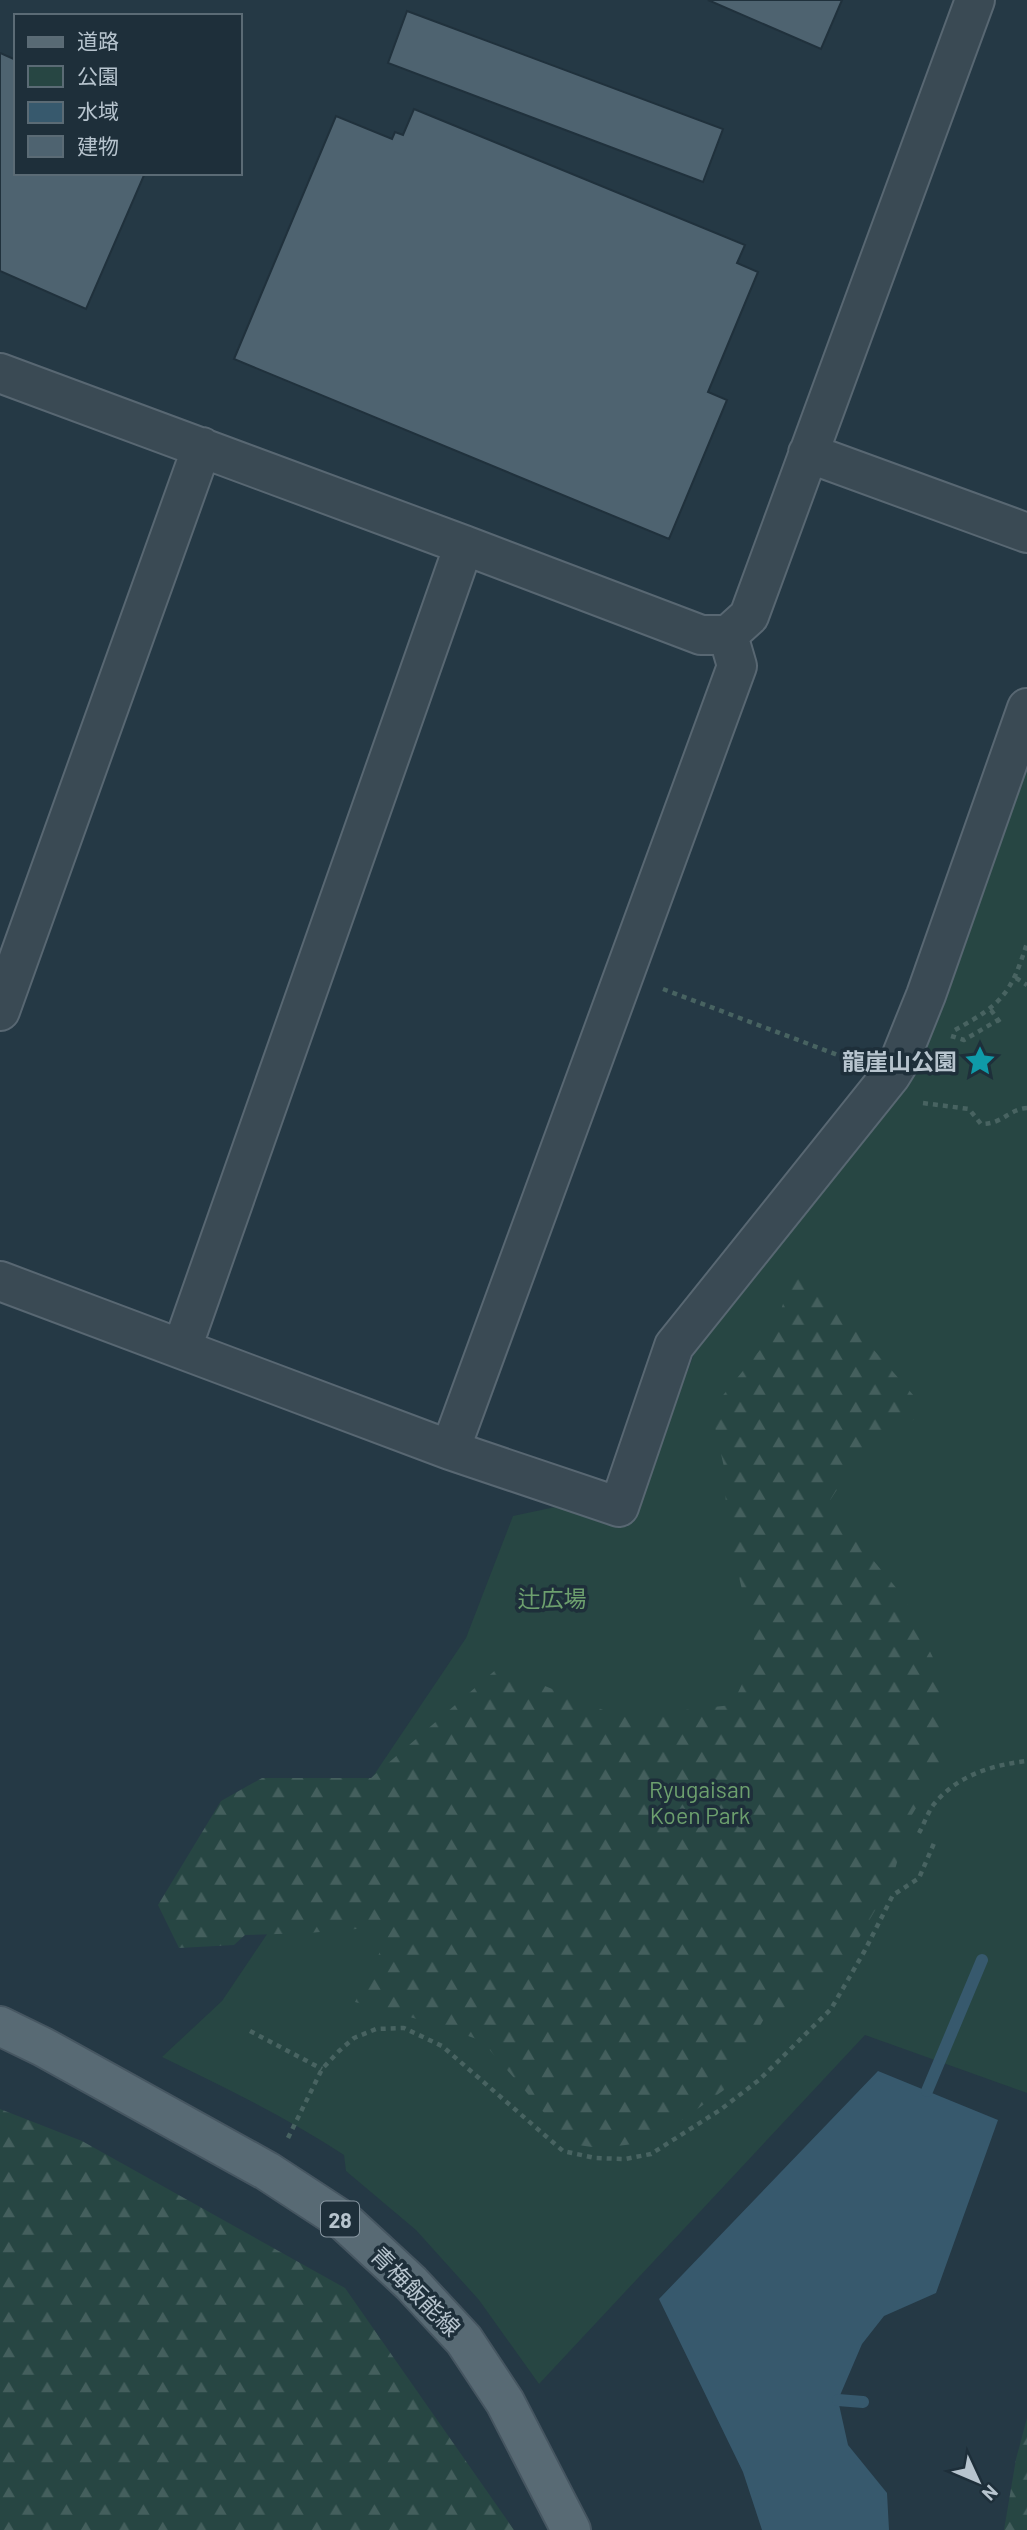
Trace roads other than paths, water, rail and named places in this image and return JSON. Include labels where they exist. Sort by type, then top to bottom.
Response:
[{"type":"main road","name":"青梅飯能線","points":[[0,2025],[43,2046],[267,2171],[345,2222],[411,2283],[464,2340],[505,2402],[571,2530]]},
{"type":"street","points":[[0,373],[701,635],[728,635],[749,616],[975,0]]},
{"type":"street","points":[[0,1011],[202,447]]},
{"type":"street","points":[[808,453],[1027,533]]},
{"type":"street","points":[[182,1348],[464,545]]},
{"type":"street","points":[[450,1450],[737,666],[728,635]]},
{"type":"street","points":[[0,1281],[450,1450],[619,1507],[674,1346],[899,1062],[926,995],[1027,708]]},
{"type":"water","points":[[878,2071],[998,2120],[936,2293],[884,2316],[862,2344],[838,2400],[848,2445],[887,2493],[889,2530],[762,2530],[743,2472],[659,2299]]},
{"type":"waterway","points":[[927,2091],[982,1960]]},
{"type":"waterway","points":[[838,2400],[863,2402]]},
{"type":"place","name":"龍崖山公園","points":[[980,1061]]},
{"type":"park label","name":"辻広場","points":[[552,1598]]},
{"type":"park label","name":"Ryugaisan Koen Park","points":[[700,1802]]}]
